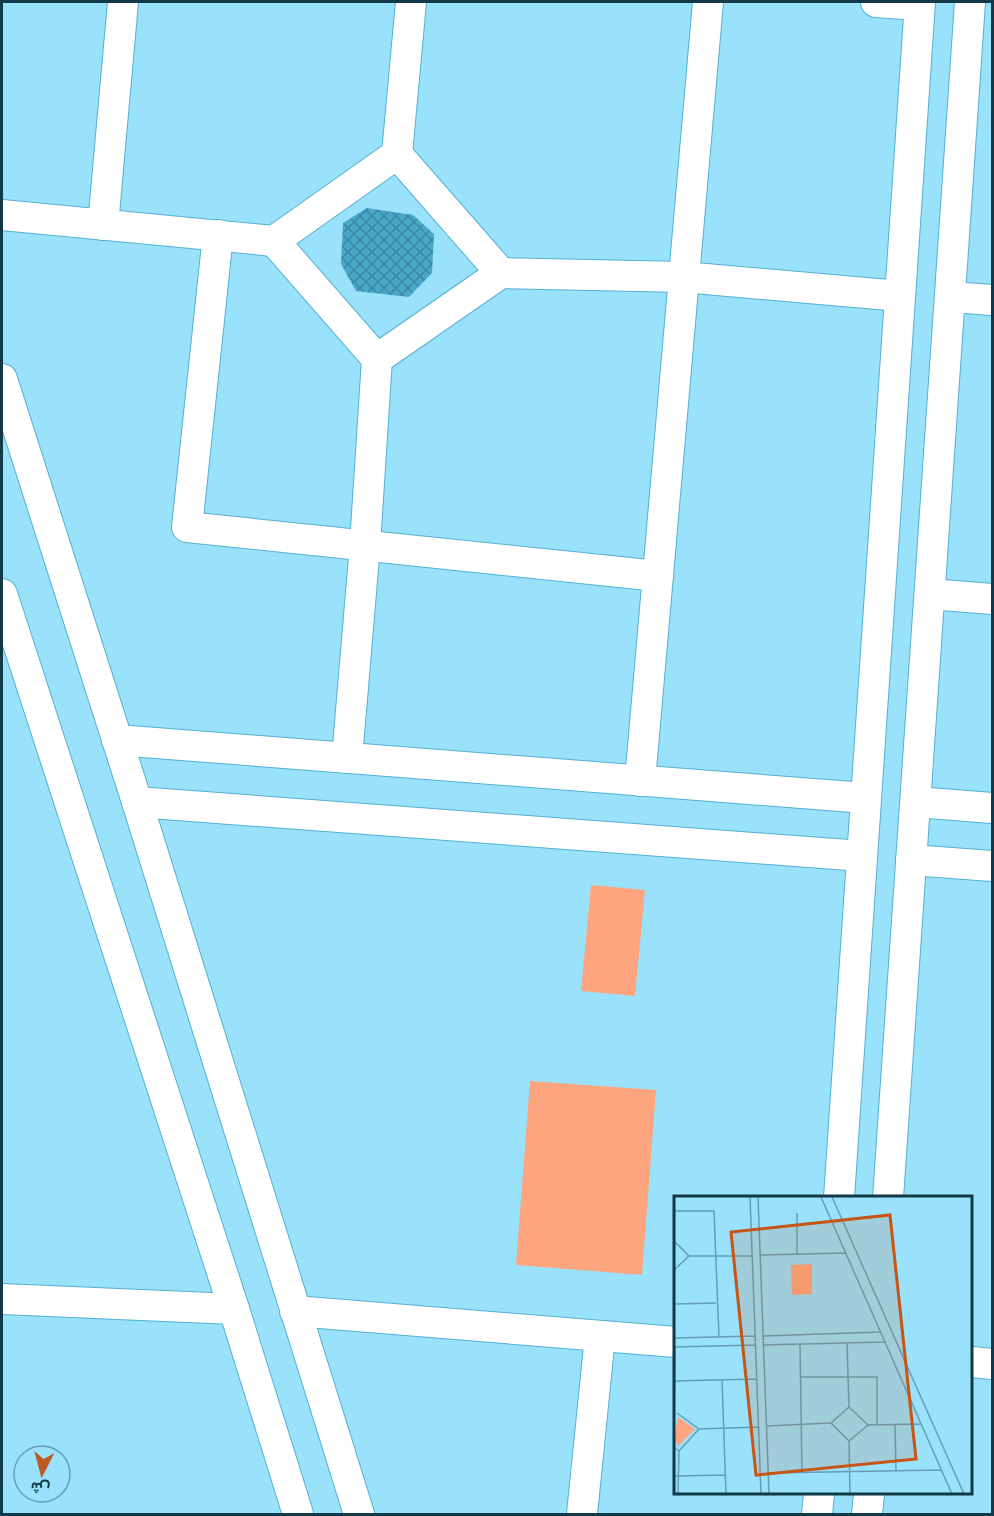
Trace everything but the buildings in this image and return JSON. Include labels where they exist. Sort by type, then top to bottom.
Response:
[{"type":"street","points":[[103,225],[123,2]]},
{"type":"street","points":[[411,2],[397,154],[501,273]]},
{"type":"street","points":[[640,781],[708,2]]},
{"type":"street","points":[[839,1196],[920,3],[876,2]]},
{"type":"street","points":[[888,1196],[970,2]]},
{"type":"street","points":[[2,215],[274,241],[397,154]]},
{"type":"street","points":[[218,235],[187,527],[658,576]]},
{"type":"street","points":[[274,241],[377,359],[365,545],[347,758]]},
{"type":"street","points":[[377,359],[501,273],[683,277],[900,296]]},
{"type":"street","points":[[951,297],[993,300]]},
{"type":"street","points":[[2,379],[137,802],[359,1515]]},
{"type":"street","points":[[2,594],[298,1515]]},
{"type":"street","points":[[930,594],[993,599]]},
{"type":"street","points":[[117,740],[866,798]]},
{"type":"street","points":[[137,802],[862,856]]},
{"type":"street","points":[[916,802],[993,808]]},
{"type":"street","points":[[911,860],[993,866]]},
{"type":"street","points":[[2,1299],[234,1310]]},
{"type":"street","points":[[295,1311],[674,1342]]},
{"type":"street","points":[[582,1515],[600,1336]]},
{"type":"street","points":[[973,1362],[993,1364]]},
{"type":"street","points":[[817,1515],[819,1495]]},
{"type":"street","points":[[867,1515],[868,1495]]},
{"type":"shaded area","points":[[591,885],[645,890],[635,996],[581,991]]},
{"type":"shaded area","points":[[530,1081],[656,1090],[642,1275],[516,1265]]}]
